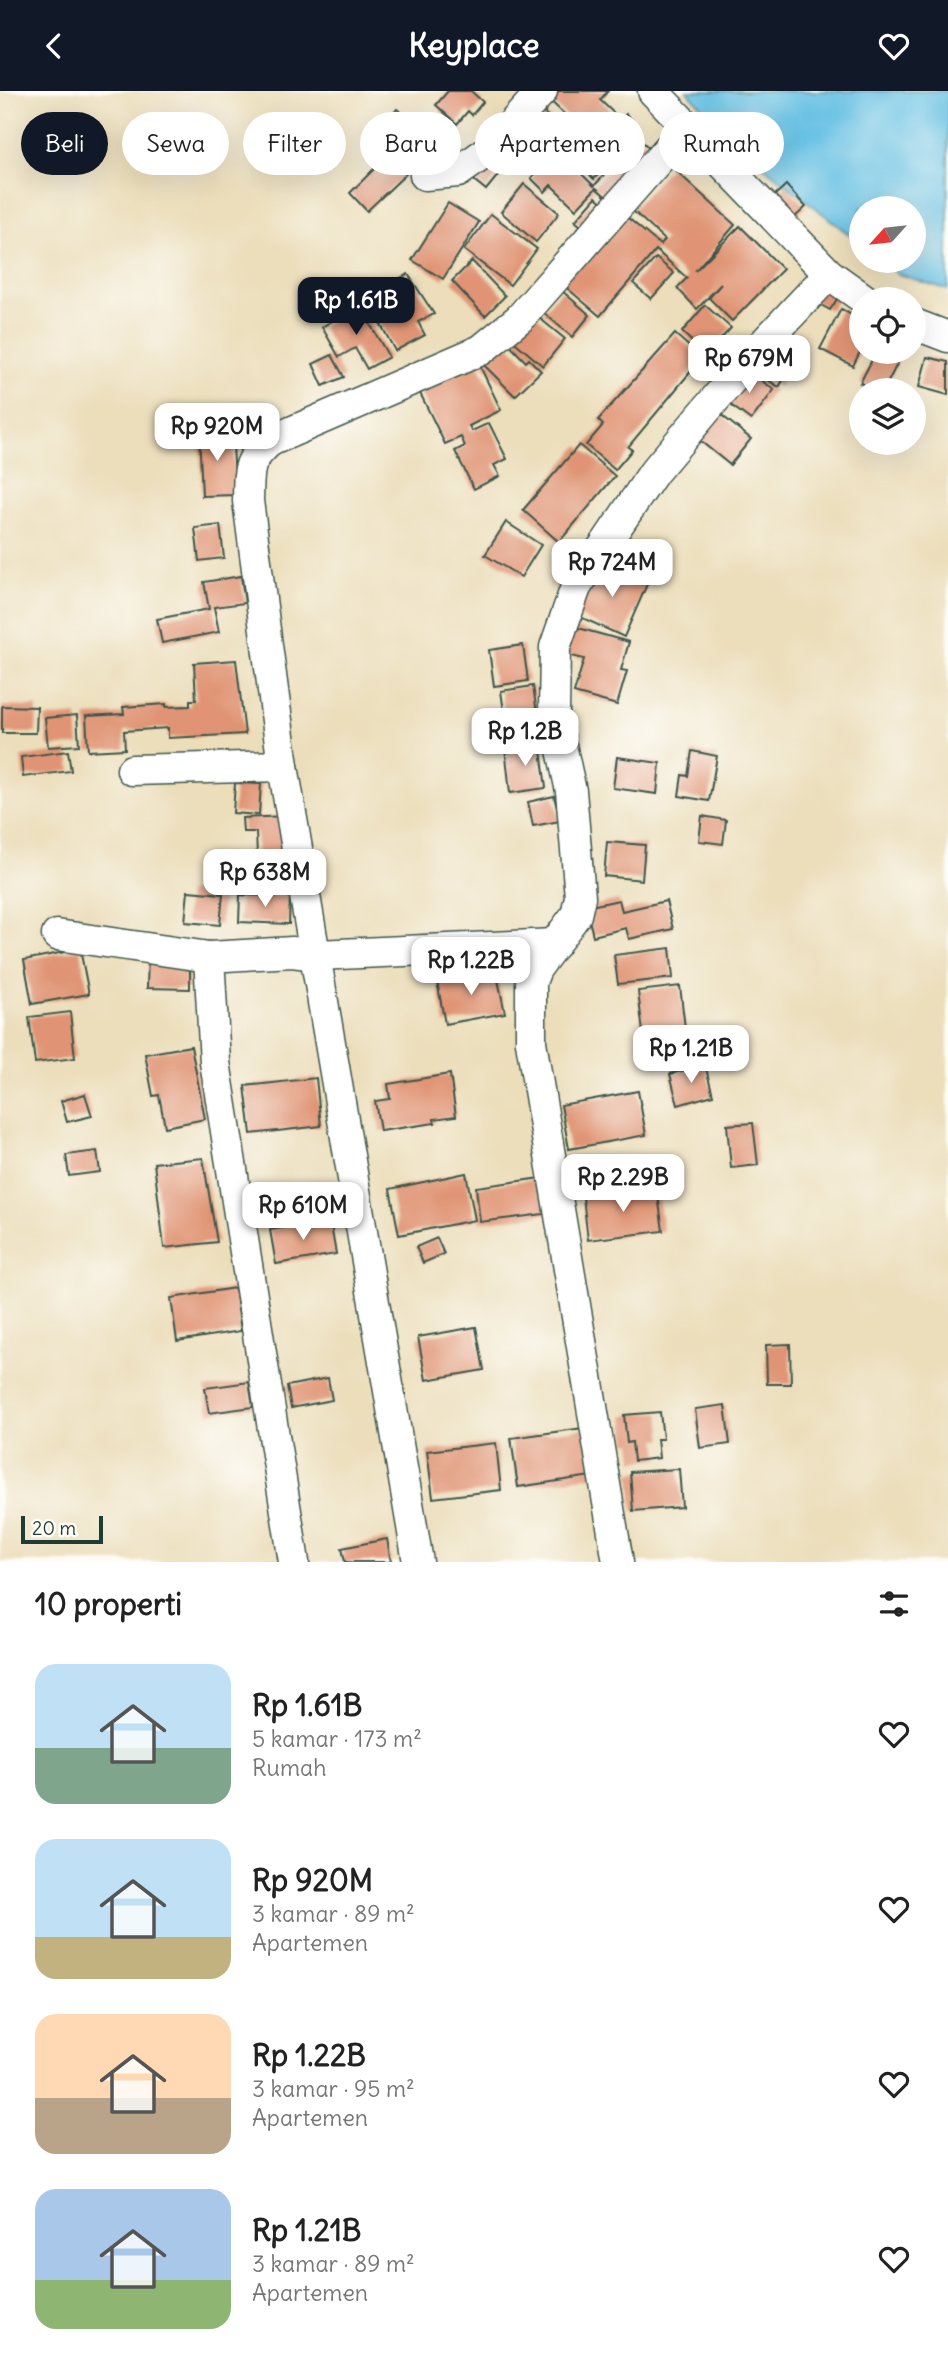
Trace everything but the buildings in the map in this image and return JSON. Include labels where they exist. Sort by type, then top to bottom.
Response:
[{"type":"street","points":[[425,176],[458,172],[489,150],[542,91]]},
{"type":"street","points":[[653,91],[674,112]]},
{"type":"street","points":[[418,1562],[283,766],[248,501],[249,473],[253,456],[270,441],[481,350],[520,319],[659,159]]},
{"type":"street","points":[[735,175],[829,274],[849,288]]},
{"type":"street","points":[[618,1562],[531,1042],[531,982],[576,915],[580,897],[571,791],[554,713],[555,647],[576,587],[654,472],[749,359],[829,274]]},
{"type":"street","points":[[926,329],[948,337]]},
{"type":"street","points":[[132,770],[283,766]]},
{"type":"street","points":[[57,935],[209,957],[555,944]]},
{"type":"street","points":[[209,957],[215,1062],[294,1562]]},
{"type":"water","points":[[687,91],[948,91],[948,290],[897,273],[926,273],[926,196],[849,196],[849,234],[774,175],[784,175],[784,112],[707,112]]}]
